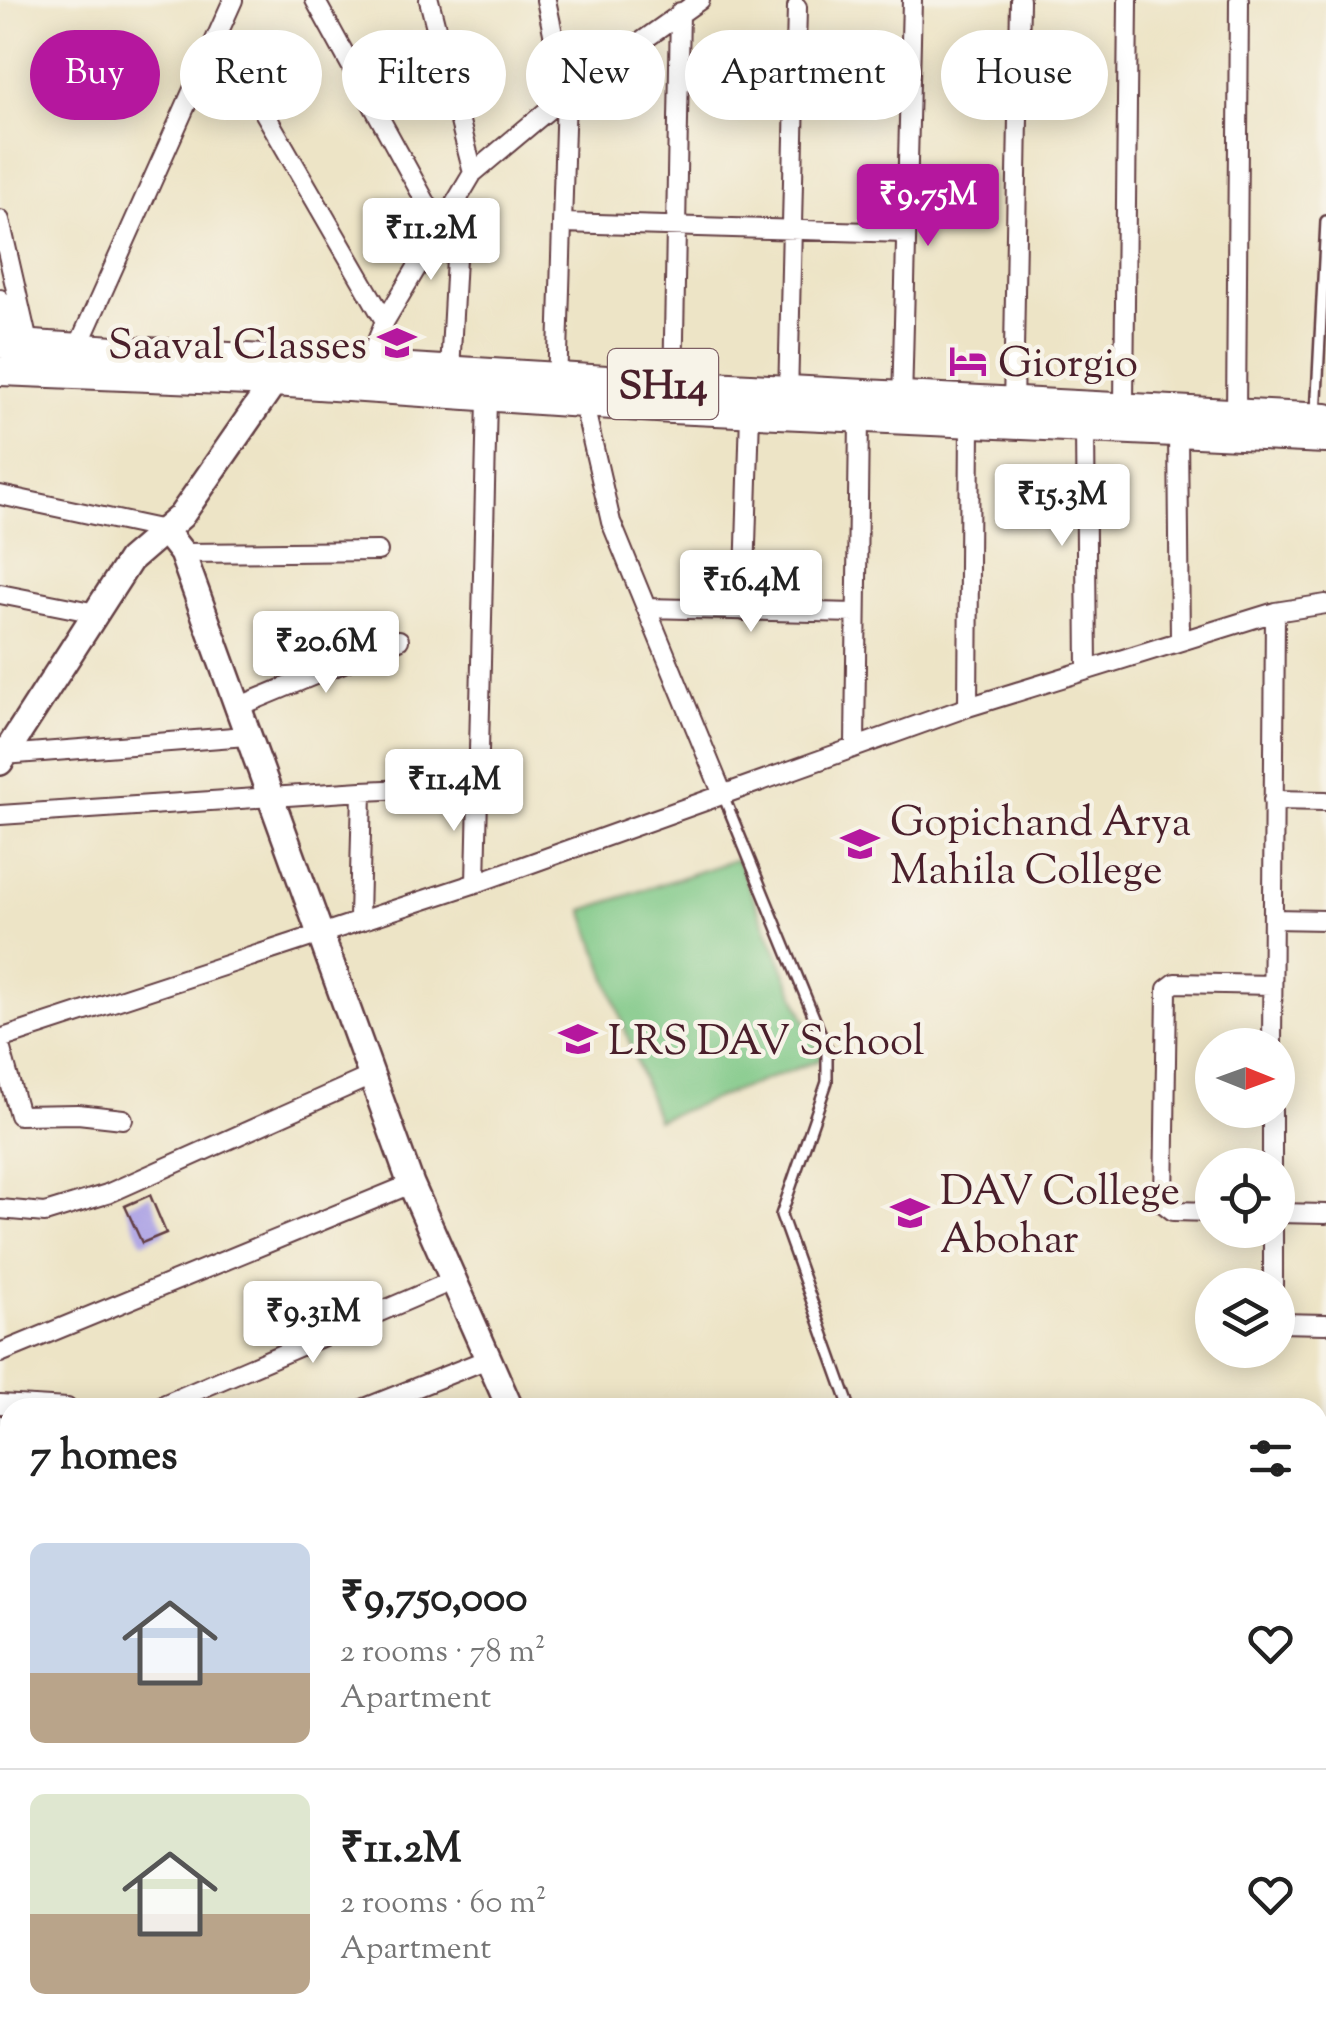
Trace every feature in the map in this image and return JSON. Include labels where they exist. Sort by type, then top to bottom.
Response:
[{"type":"main road","name":"SH14","points":[[15,358],[77,349],[362,377],[487,398],[557,390],[584,405],[673,397],[750,413],[788,402],[858,418],[902,407],[970,423],[1013,413],[1085,428],[1178,431],[1236,422]]},
{"type":"main road","name":"SH14","points":[[15,358],[274,382],[450,371],[557,390],[1013,413],[1124,404],[1236,422],[1321,428]]},
{"type":"street","points":[[222,30],[234,0]]},
{"type":"street","points":[[314,0],[440,228]]},
{"type":"street","points":[[428,0],[473,172]]},
{"type":"street","points":[[546,0],[552,30]]},
{"type":"street","points":[[655,30],[700,0]]},
{"type":"street","points":[[902,407],[912,0]]},
{"type":"street","points":[[1013,413],[1020,0]]},
{"type":"street","points":[[1124,404],[1128,0]]},
{"type":"street","points":[[1236,422],[1239,0]]},
{"type":"street","points":[[796,30],[797,7]]},
{"type":"street","points":[[673,397],[680,12]]},
{"type":"street","points":[[680,80],[685,80]]},
{"type":"street","points":[[77,349],[182,120]]},
{"type":"street","points":[[269,120],[385,321]]},
{"type":"street","points":[[362,377],[385,321],[473,172],[536,120]]},
{"type":"street","points":[[557,390],[565,120]]},
{"type":"street","points":[[788,402],[793,120]]},
{"type":"street","points":[[450,371],[459,196]]},
{"type":"street","points":[[0,220],[15,358]]},
{"type":"street","points":[[563,223],[905,233]]},
{"type":"street","points":[[0,299],[15,358]]},
{"type":"street","points":[[2,758],[130,560],[181,516],[274,382]]},
{"type":"street","points":[[476,884],[487,398]]},
{"type":"street","points":[[584,405],[600,485],[723,795]]},
{"type":"street","points":[[744,612],[750,413]]},
{"type":"street","points":[[855,744],[858,418]]},
{"type":"street","points":[[968,707],[970,423]]},
{"type":"street","points":[[1085,428],[1086,670]]},
{"type":"street","points":[[1178,431],[1180,641]]},
{"type":"street","points":[[0,495],[164,530],[182,553],[266,796],[411,1184],[505,1398]]},
{"type":"street","points":[[182,553],[378,551]]},
{"type":"street","points":[[0,594],[96,613]]},
{"type":"street","points":[[123,1119],[87,1114],[19,1115],[0,1042],[359,918],[476,884],[855,744],[1275,612],[1326,604]]},
{"type":"street","points":[[646,608],[856,613]]},
{"type":"street","points":[[1272,1028],[1275,612]]},
{"type":"street","points":[[235,708],[399,640]]},
{"type":"street","points":[[2,758],[246,736]]},
{"type":"street","points":[[0,814],[479,786]]},
{"type":"street","points":[[359,918],[362,791]]},
{"type":"street","points":[[1273,800],[1326,801]]},
{"type":"street","points":[[1273,919],[1326,920]]},
{"type":"street","points":[[1195,1212],[1173,1211],[1164,1204],[1166,989],[1175,983],[1272,985]]},
{"type":"street","points":[[0,1209],[45,1213],[107,1194],[371,1076]]},
{"type":"street","points":[[0,1352],[411,1184]]},
{"type":"street","points":[[1295,1213],[1326,1214]]},
{"type":"street","points":[[179,1398],[452,1281]]},
{"type":"street","points":[[1295,1324],[1326,1324]]},
{"type":"street","points":[[391,1398],[485,1360]]},
{"type":"lane","points":[[1321,428],[1326,221]]},
{"type":"lane","points":[[723,795],[827,1049],[828,1082],[781,1215],[846,1398]]},
{"type":"green space","points":[[737,859],[822,1059],[657,1120],[583,910]]},
{"type":"building","points":[[150,1195],[166,1233],[142,1243],[125,1206]]},
{"type":"place","name":"Saaval Classes","points":[[397,343]]},
{"type":"place","name":"Giorgio","points":[[968,361]]},
{"type":"place","name":"Gopichand Arya Mahila College","points":[[860,844]]},
{"type":"place","name":"LRS DAV School","points":[[578,1039]]},
{"type":"place","name":"DAV College Abohar","points":[[910,1213]]}]
